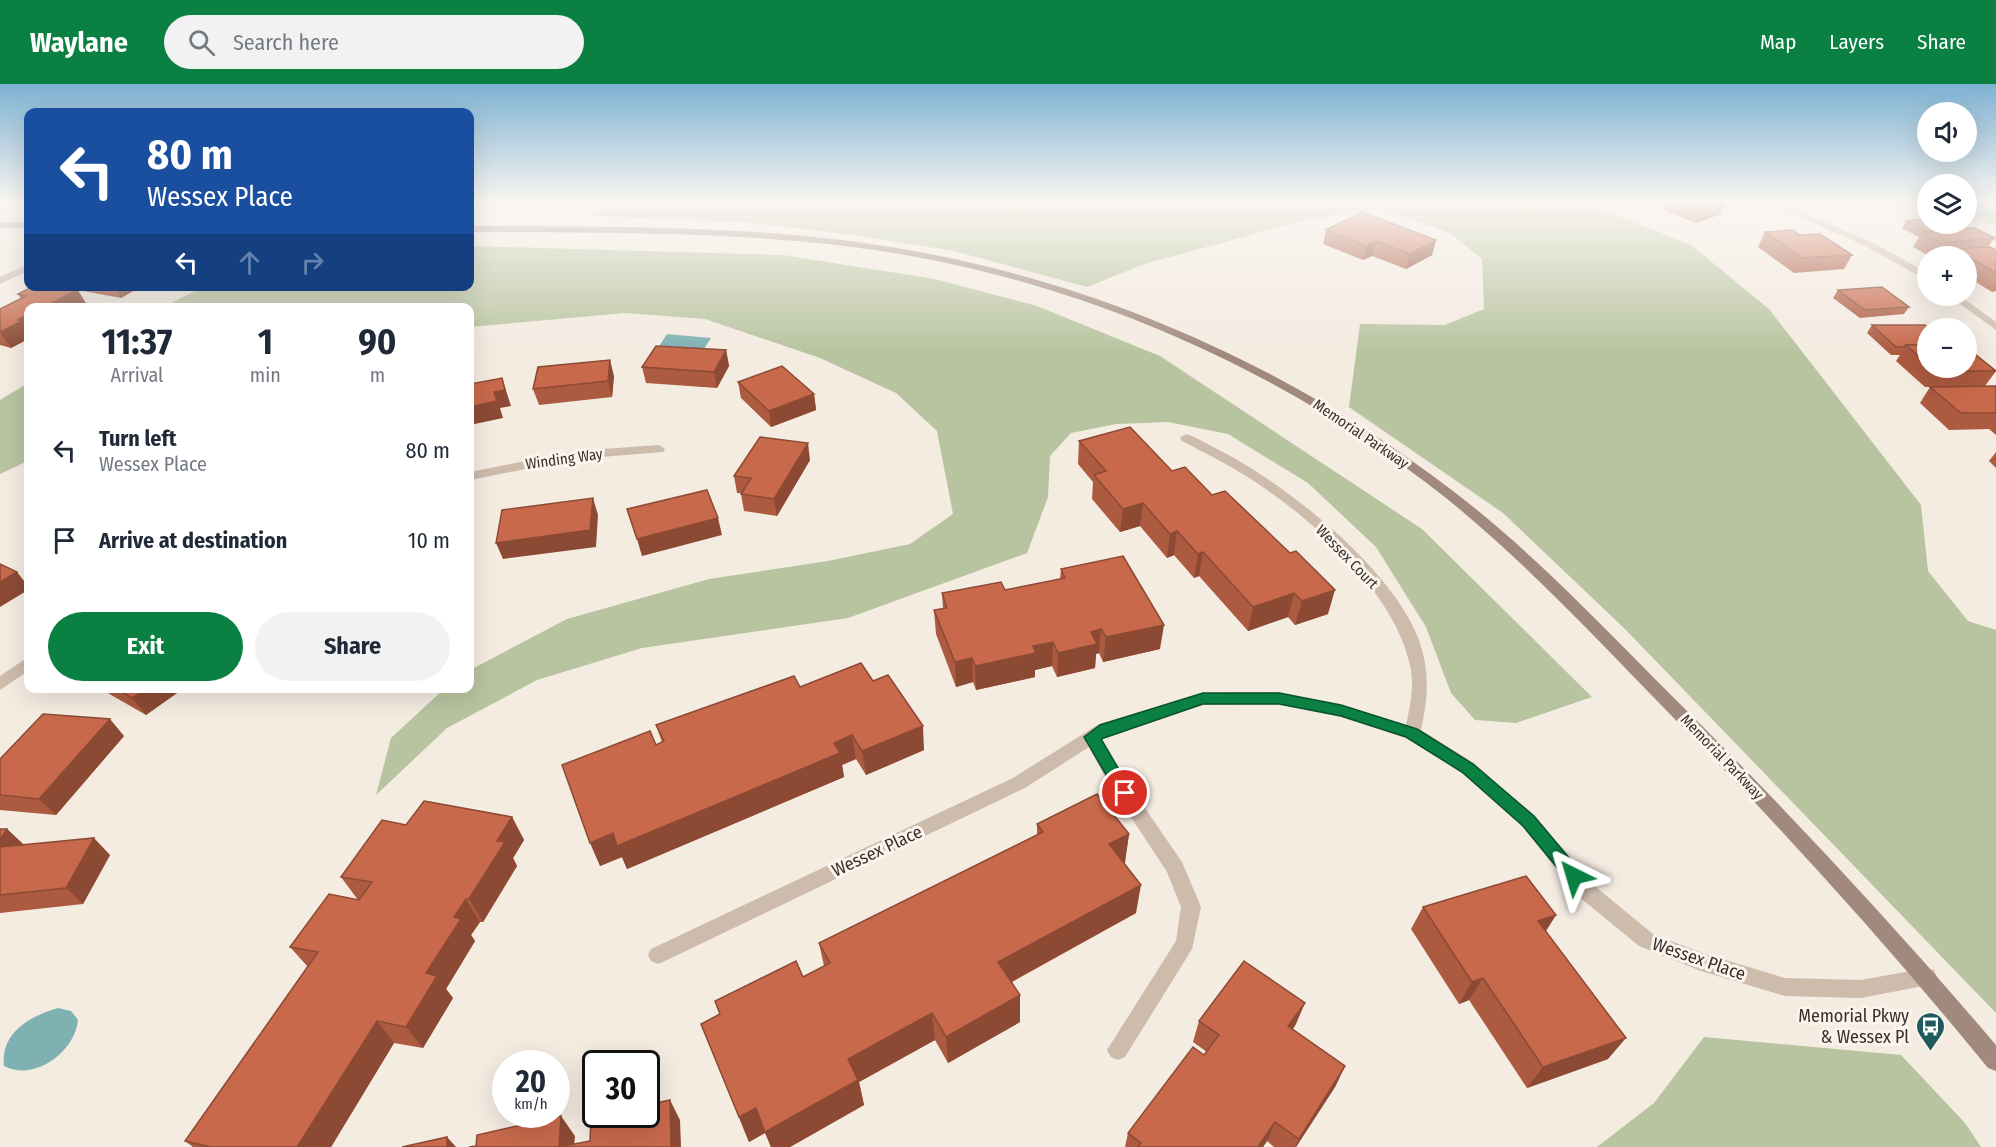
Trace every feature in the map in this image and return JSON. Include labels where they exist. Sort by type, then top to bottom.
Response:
[{"type":"main road","name":"Memorial Parkway","points":[[903,253],[987,269],[1093,300],[1213,349],[1326,408],[1444,489],[1567,600],[1743,778],[1926,976],[1996,1061]]},
{"type":"street","points":[[1883,253],[1917,272]]},
{"type":"street","points":[[0,281],[24,269]]},
{"type":"street","points":[[1968,306],[1996,327]]},
{"type":"street","name":"Wessex Court","points":[[1186,438],[1252,474],[1293,505],[1335,542],[1373,582],[1408,632],[1419,672],[1418,706],[1412,733]]},
{"type":"street","name":"Winding Way","points":[[474,475],[576,455],[659,449]]},
{"type":"street","points":[[0,684],[24,666]]},
{"type":"street","name":"Wessex Place","points":[[658,955],[1019,783],[1105,729],[1203,699],[1279,698],[1341,711],[1412,733],[1468,768],[1528,821],[1590,894],[1646,940],[1701,962],[1785,987],[1861,989],[1926,976]]},
{"type":"street","points":[[1092,737],[1113,774],[1175,868],[1191,907],[1185,943],[1118,1050]]},
{"type":"green space","points":[[474,253],[700,253],[783,255],[935,279],[1037,306],[1160,356],[1422,529],[1592,697],[1516,723],[1475,720],[1451,693],[1426,627],[1376,547],[1308,483],[1228,434],[1168,422],[1116,424],[1071,433],[1050,456],[1048,497],[1027,553],[848,618],[642,648],[537,680],[447,728],[376,795],[391,738],[440,693],[474,693],[474,668],[567,619],[709,579],[828,561],[910,544],[953,514],[937,431],[896,393],[820,358],[705,319],[625,313],[474,327],[474,303],[172,303],[194,291],[474,291]]},
{"type":"green space","points":[[960,253],[1186,253],[1144,264],[1087,287]]},
{"type":"green space","points":[[1474,253],[1700,253],[1769,309],[1921,505],[1928,571],[1968,621],[1996,630],[1996,1013],[1625,629],[1503,513],[1349,407],[1360,324],[1445,325],[1484,309],[1482,259]]},
{"type":"green space","points":[[24,385],[24,463],[0,474],[0,400]]},
{"type":"green space","points":[[1704,1037],[1901,1055],[1965,1123],[1981,1147],[1597,1147],[1654,1103]]},
{"type":"water","points":[[667,334],[711,338],[702,352],[658,348]]},
{"type":"water","points":[[58,1008],[71,1011],[78,1020],[75,1032],[61,1053],[40,1067],[28,1070],[16,1070],[4,1066],[4,1054],[12,1035],[28,1021]]},
{"type":"building","points":[[1794,253],[1848,253],[1852,255],[1802,258]]},
{"type":"building","points":[[1977,253],[1996,253],[1996,273],[1977,262]]},
{"type":"building","points":[[1882,287],[1909,307],[1865,310],[1838,290]]},
{"type":"building","points":[[24,291],[75,291],[52,303],[24,303],[24,316],[18,320],[22,321],[0,332],[0,309],[26,296],[18,294]]},
{"type":"building","points":[[1872,325],[1917,325],[1917,345],[1896,347]]},
{"type":"building","points":[[1906,345],[1917,345],[1917,354]]},
{"type":"building","points":[[656,346],[726,350],[714,372],[642,367]]},
{"type":"building","points":[[1977,356],[1996,371],[1977,371]]},
{"type":"building","points":[[610,360],[608,381],[533,389],[538,367]]},
{"type":"building","points":[[782,366],[814,394],[769,411],[738,382]]},
{"type":"building","points":[[502,378],[505,390],[494,392],[497,401],[474,406],[474,383]]},
{"type":"building","points":[[1996,386],[1996,413],[1961,413],[1930,387]]},
{"type":"building","points":[[1130,427],[1172,471],[1185,467],[1212,495],[1225,491],[1290,553],[1296,551],[1335,590],[1302,601],[1294,593],[1253,607],[1203,552],[1198,554],[1177,531],[1170,534],[1143,503],[1123,509],[1094,475],[1106,471],[1079,441]]},
{"type":"building","points":[[760,437],[808,443],[774,499],[741,494],[751,478],[734,476]]},
{"type":"building","points":[[707,490],[718,518],[637,539],[627,509]]},
{"type":"building","points":[[593,498],[590,530],[496,543],[502,510]]},
{"type":"building","points":[[1123,556],[1164,625],[1106,637],[1101,629],[1091,632],[1097,644],[1058,653],[1053,642],[1033,646],[1036,653],[975,666],[972,658],[955,662],[934,610],[947,608],[942,593],[1001,582],[1005,590],[1065,578],[1061,569]]},
{"type":"building","points":[[0,564],[17,572],[0,582]]},
{"type":"building","points":[[861,663],[873,681],[888,675],[923,726],[862,751],[852,735],[834,743],[840,753],[617,846],[613,833],[590,843],[562,765],[650,731],[656,745],[664,741],[656,725],[794,676],[800,687]]},
{"type":"building","points":[[124,693],[140,693],[132,698]]},
{"type":"building","points":[[43,714],[110,719],[39,799],[0,795],[0,759]]},
{"type":"building","points":[[1097,794],[1129,834],[1109,844],[1141,885],[998,962],[1020,995],[946,1037],[932,1013],[848,1059],[858,1080],[765,1132],[756,1108],[739,1117],[701,1024],[720,1014],[715,1001],[796,961],[803,977],[830,963],[819,943],[1043,832],[1037,824]]},
{"type":"building","points":[[424,801],[512,817],[497,841],[505,842],[469,899],[466,899],[454,917],[461,919],[426,973],[437,976],[406,1027],[377,1021],[297,1147],[211,1147],[185,1141],[318,952],[290,947],[329,894],[359,900],[372,882],[341,877],[382,820],[406,825]]},
{"type":"building","points":[[0,829],[7,829],[0,840]]},
{"type":"building","points":[[94,838],[66,888],[0,895],[0,847]]},
{"type":"building","points":[[1526,876],[1556,915],[1538,921],[1626,1038],[1543,1067],[1483,978],[1472,982],[1423,907]]},
{"type":"building","points":[[1244,961],[1305,1003],[1288,1026],[1345,1066],[1299,1139],[1275,1122],[1258,1147],[1138,1147],[1141,1143],[1128,1133],[1193,1047],[1204,1055],[1219,1035],[1199,1021]]},
{"type":"building","points":[[670,1100],[671,1147],[559,1147],[590,1141],[591,1128],[660,1128],[660,1102]]},
{"type":"building","points":[[508,1128],[560,1128],[559,1147],[469,1147],[476,1146],[477,1135]]},
{"type":"building","points":[[447,1137],[447,1147],[402,1147]]},
{"type":"place","name":"Memorial Pkwy & Wessex Pl","points":[[1930,1052]]},
{"type":"route","points":[[1125,793],[1092,737],[1105,729],[1203,699],[1279,698],[1341,711],[1412,733],[1468,768],[1528,821],[1574,876]]}]
